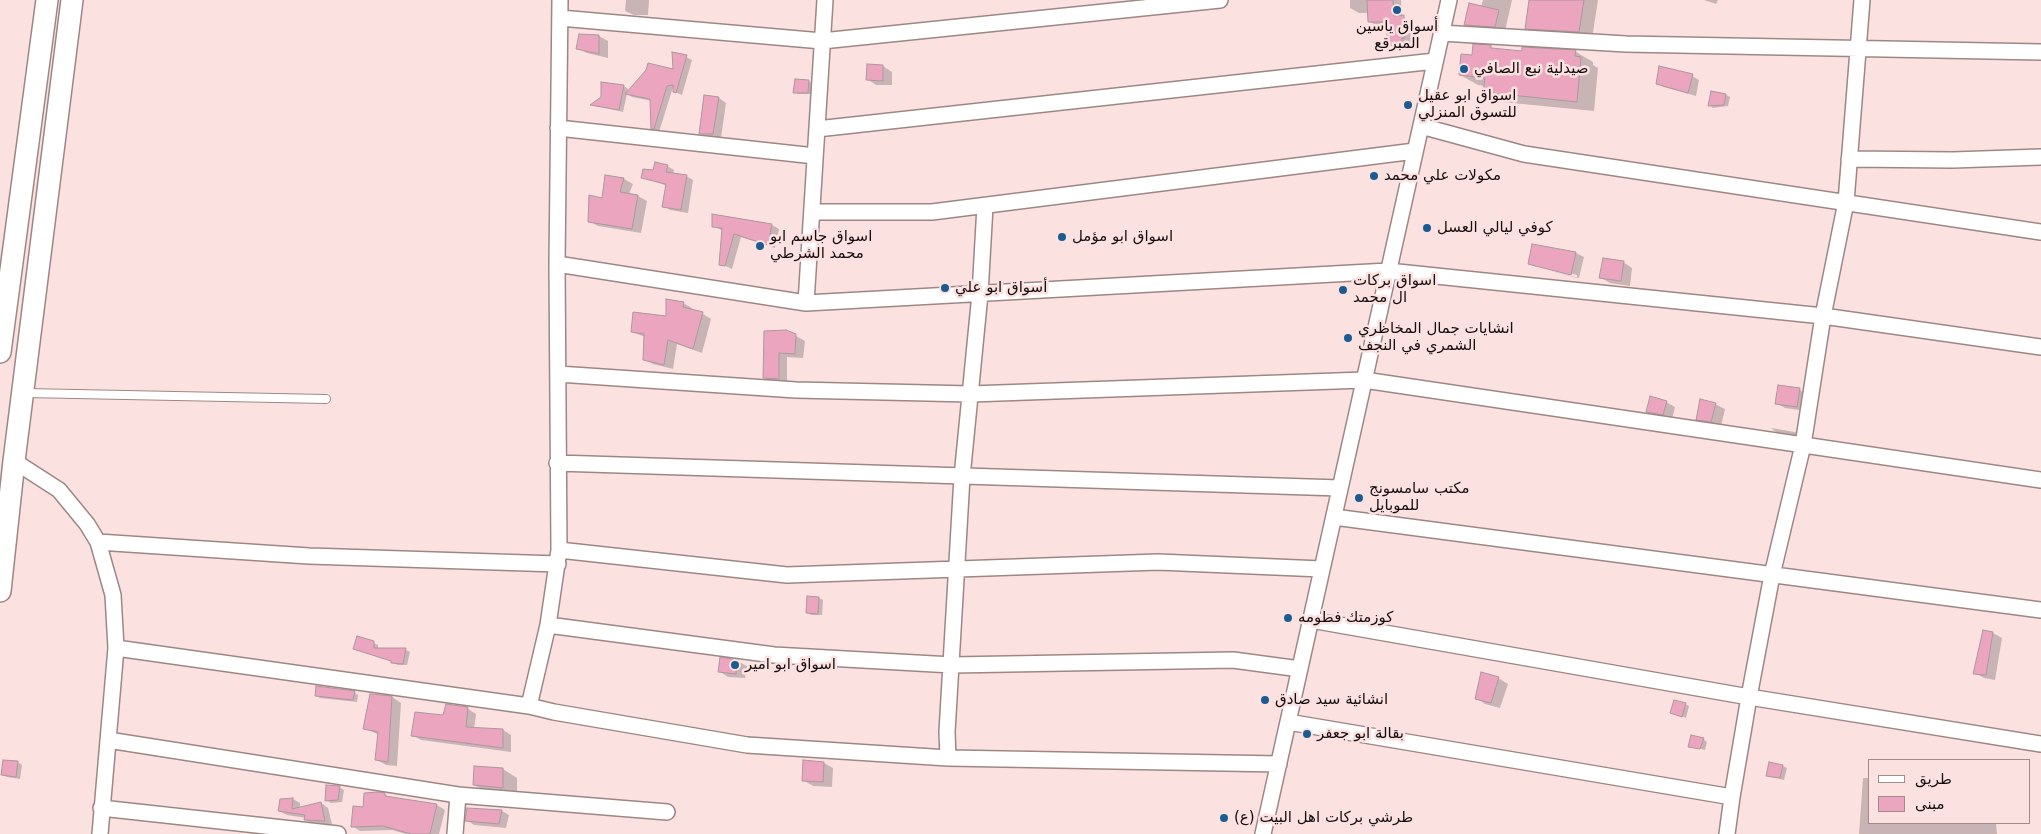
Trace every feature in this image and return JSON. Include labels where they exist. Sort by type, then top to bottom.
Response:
[{"type":"main road","points":[[0,352],[37,87],[47,0]]},
{"type":"main road","points":[[0,591],[14,461],[72,0]]},
{"type":"main road","points":[[44,28],[52,37],[64,37],[68,33]]},
{"type":"main road","points":[[37,87],[47,82],[53,83],[62,91]]},
{"type":"street","points":[[529,706],[548,625],[558,557],[557,264],[560,0]]},
{"type":"street","points":[[806,303],[825,0]]},
{"type":"street","points":[[560,18],[822,41],[1220,0]]},
{"type":"street","points":[[1264,834],[1449,0]]},
{"type":"street","points":[[1727,834],[1749,696],[1772,575],[1803,445],[1823,316],[1846,202],[1862,0]]},
{"type":"street","points":[[1441,33],[1626,44],[2041,52]]},
{"type":"street","points":[[817,129],[1435,61]]},
{"type":"street","points":[[1421,126],[1524,154],[2041,232]]},
{"type":"street","points":[[558,128],[815,156]]},
{"type":"street","points":[[812,212],[932,212],[1415,151]]},
{"type":"street","points":[[1849,159],[1953,160],[2041,157]]},
{"type":"street","points":[[948,758],[947,732],[962,477],[980,294],[985,206]]},
{"type":"street","points":[[557,264],[806,303],[1388,271],[1823,316],[2041,347]]},
{"type":"street","points":[[558,374],[796,390],[971,394],[1364,380],[2041,480]]},
{"type":"street","points":[[14,461],[59,490],[87,524],[98,542],[113,595],[116,648],[100,834]]},
{"type":"street","points":[[557,463],[1340,488]]},
{"type":"street","points":[[1334,517],[2041,610]]},
{"type":"street","points":[[98,542],[309,556],[558,557],[787,575],[1158,562],[1322,569]]},
{"type":"street","points":[[1311,620],[1749,696],[2041,744]]},
{"type":"street","points":[[548,625],[774,656],[952,665],[1233,660],[1300,669]]},
{"type":"street","points":[[116,648],[529,706],[554,712],[747,745],[948,758],[1279,764]]},
{"type":"street","points":[[1288,722],[1732,797]]},
{"type":"street","points":[[108,740],[458,795],[667,812]]},
{"type":"street","points":[[456,834],[458,795]]},
{"type":"street","points":[[101,808],[338,834]]},
{"type":"lane","points":[[23,394],[326,399]]},
{"type":"building","points":[[1367,0],[1393,0],[1394,16],[1404,15],[1405,38],[1402,38],[1402,45],[1388,45],[1386,22],[1368,22]]},
{"type":"building","points":[[1529,0],[1584,0],[1579,32],[1525,29]]},
{"type":"building","points":[[1469,3],[1499,10],[1495,27],[1464,25]]},
{"type":"building","points":[[579,34],[599,35],[599,54],[576,49]]},
{"type":"building","points":[[1473,44],[1491,45],[1491,48],[1522,51],[1522,47],[1576,50],[1575,56],[1581,57],[1577,102],[1483,92],[1485,78],[1459,75],[1461,54],[1472,55]]},
{"type":"building","points":[[672,52],[687,55],[676,93],[673,92],[673,85],[667,86],[654,129],[651,129],[650,99],[625,94],[646,70],[648,63],[673,69]]},
{"type":"building","points":[[867,64],[883,65],[883,81],[866,80]]},
{"type":"building","points":[[1659,66],[1693,74],[1688,93],[1656,84]]},
{"type":"building","points":[[795,79],[809,80],[808,93],[793,93]]},
{"type":"building","points":[[601,82],[624,85],[619,110],[590,105],[601,97]]},
{"type":"building","points":[[1711,91],[1726,94],[1724,105],[1708,106]]},
{"type":"building","points":[[704,95],[719,97],[713,134],[699,134]]},
{"type":"building","points":[[655,162],[668,165],[666,172],[687,175],[681,210],[662,207],[666,184],[641,178],[643,169],[653,170]]},
{"type":"building","points":[[605,175],[624,178],[620,192],[638,195],[632,229],[588,222],[589,195],[602,198]]},
{"type":"building","points":[[712,214],[772,224],[768,245],[734,234],[725,266],[719,265],[722,228],[712,227]]},
{"type":"building","points":[[1532,244],[1576,252],[1571,275],[1528,264]]},
{"type":"building","points":[[1603,258],[1624,261],[1621,281],[1599,278]]},
{"type":"building","points":[[666,299],[684,302],[683,307],[703,312],[693,349],[668,340],[664,365],[643,360],[644,334],[631,332],[633,312],[666,316]]},
{"type":"building","points":[[786,330],[796,334],[795,354],[779,353],[779,379],[763,378],[764,331]]},
{"type":"building","points":[[1778,385],[1800,388],[1797,407],[1775,404]]},
{"type":"building","points":[[1650,396],[1667,401],[1663,415],[1646,412]]},
{"type":"building","points":[[1700,399],[1716,403],[1711,422],[1696,420]]},
{"type":"building","points":[[807,596],[819,597],[818,614],[806,613]]},
{"type":"building","points":[[1983,630],[1993,632],[1986,675],[1973,674]]},
{"type":"building","points":[[357,636],[374,641],[374,648],[406,648],[403,664],[391,663],[391,661],[353,649]]},
{"type":"building","points":[[720,657],[738,660],[736,674],[718,672]]},
{"type":"building","points":[[1481,672],[1499,677],[1491,703],[1475,699]]},
{"type":"building","points":[[316,686],[355,691],[353,700],[315,696]]},
{"type":"building","points":[[370,694],[392,696],[388,762],[375,760],[378,732],[363,729]]},
{"type":"building","points":[[1674,700],[1686,703],[1682,717],[1670,713]]},
{"type":"building","points":[[446,704],[468,707],[466,727],[503,729],[503,748],[411,736],[415,712],[443,715]]},
{"type":"building","points":[[1691,735],[1704,738],[1700,749],[1688,747]]},
{"type":"building","points":[[3,760],[18,761],[16,777],[1,775]]},
{"type":"building","points":[[803,760],[824,762],[823,782],[802,781]]},
{"type":"building","points":[[1769,762],[1783,765],[1780,778],[1766,776]]},
{"type":"building","points":[[474,766],[503,768],[503,788],[473,785]]},
{"type":"building","points":[[326,785],[340,786],[338,800],[325,801]]},
{"type":"building","points":[[364,793],[385,793],[385,796],[437,804],[430,834],[411,834],[383,826],[351,827],[353,806],[363,807]]},
{"type":"building","points":[[293,798],[292,809],[321,802],[325,821],[304,820],[305,815],[278,811],[280,799]]},
{"type":"building","points":[[467,808],[502,810],[499,824],[465,821]]},
{"type":"place","name":"أسواق ياسين المبرقع","points":[[1397,10]]},
{"type":"place","name":"صيدلية نبع الصافي","points":[[1464,69]]},
{"type":"place","name":"اسواق ابو عقيل للتسوق المنزلي","points":[[1408,105]]},
{"type":"place","name":"مكولات علي محمد","points":[[1374,176]]},
{"type":"place","name":"كوفي ليالي العسل","points":[[1427,228]]},
{"type":"place","name":"اسواق ابو مؤمل","points":[[1062,237]]},
{"type":"place","name":"اسواق جاسم ابو محمد الشرطي","points":[[760,246]]},
{"type":"place","name":"أسواق ابو علي","points":[[945,288]]},
{"type":"place","name":"اسواق بركات ال محمد","points":[[1343,290]]},
{"type":"place","name":"انشايات جمال المخاظري الشمري في النجف","points":[[1348,338]]},
{"type":"place","name":"مكتب سامسونج للموبايل","points":[[1359,498]]},
{"type":"place","name":"كوزمتك فطومه","points":[[1288,618]]},
{"type":"place","name":"اسواق ابو امير","points":[[735,665]]},
{"type":"place","name":"انشائية سيد صادق","points":[[1265,700]]},
{"type":"place","name":"بقالة ابو جعفر","points":[[1307,734]]},
{"type":"place","name":"طرشي بركات اهل البيت (ع)","points":[[1224,818]]}]
